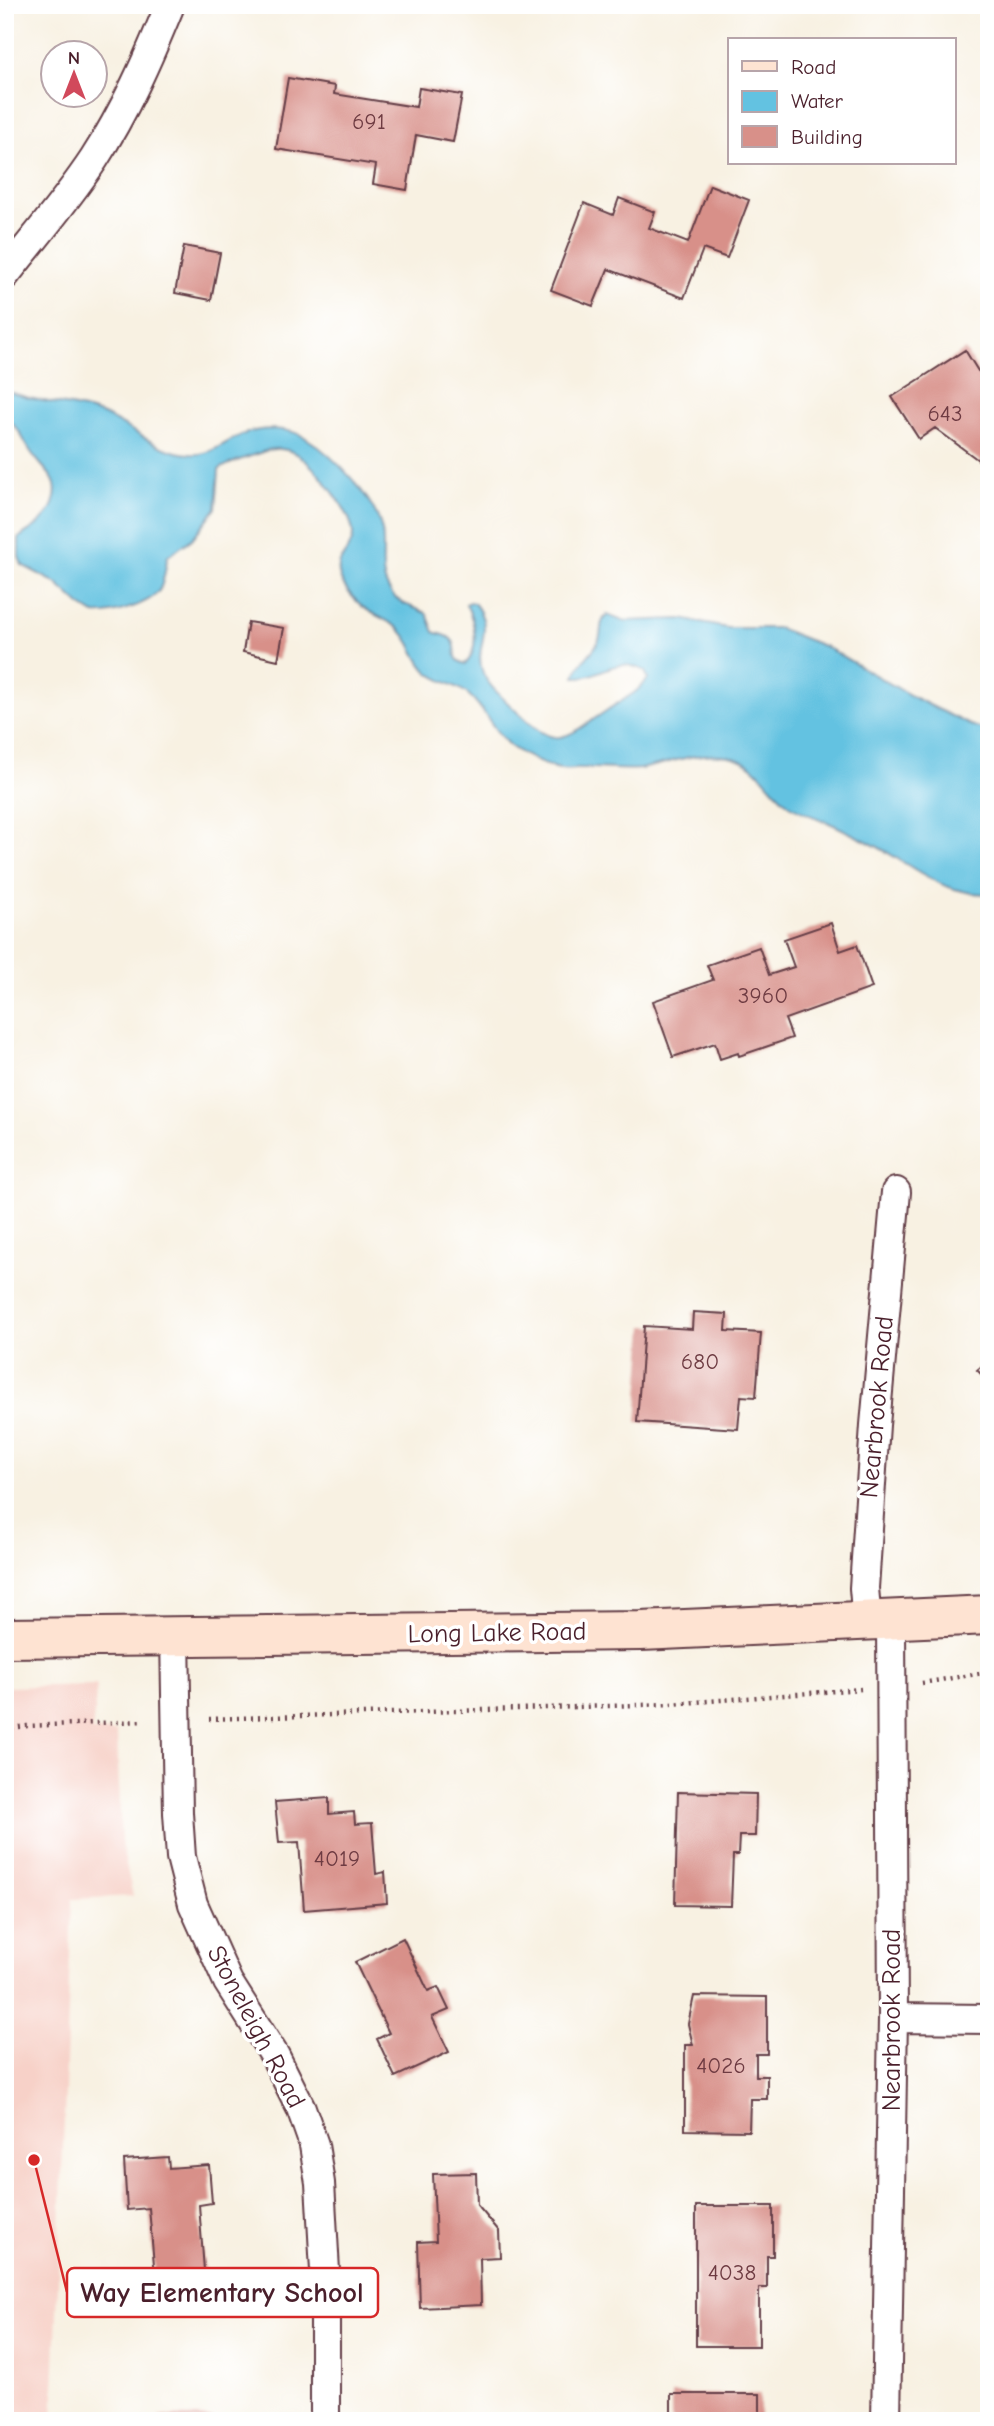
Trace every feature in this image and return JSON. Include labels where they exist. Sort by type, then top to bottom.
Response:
[{"type":"main road","name":"Long Lake Road","points":[[5,1638],[641,1631],[989,1615]]},
{"type":"street","points":[[5,275],[93,161],[125,107],[170,5]]},
{"type":"street","name":"Nearbrook Road","points":[[886,2421],[894,2018],[879,1621],[864,1588],[875,1425],[896,1192]]},
{"type":"street","name":"Stoneleigh Road","points":[[175,1635],[177,1813],[181,1857],[193,1904],[228,1982],[275,2056],[314,2145],[320,2183],[325,2271],[325,2421]]},
{"type":"street","points":[[894,2018],[989,2019]]},
{"type":"path","points":[[922,1683],[989,1672]]},
{"type":"path","points":[[215,1718],[670,1704],[864,1689]]},
{"type":"path","points":[[5,1729],[136,1721]]},
{"type":"shaded area","points":[[97,1685],[92,1731],[117,1732],[121,1842],[133,1896],[72,1899],[53,2421],[5,2421],[5,1687]]},
{"type":"water","points":[[5,390],[103,415],[167,449],[190,454],[205,453],[244,434],[259,430],[284,430],[306,438],[340,466],[371,505],[382,531],[384,578],[391,593],[403,603],[427,614],[434,632],[454,642],[457,660],[466,664],[473,650],[475,634],[466,604],[474,603],[483,621],[480,661],[484,675],[495,690],[527,721],[548,736],[558,737],[577,730],[634,693],[648,679],[645,671],[624,665],[584,677],[575,677],[579,667],[598,642],[602,621],[607,615],[623,621],[681,619],[727,628],[778,628],[826,647],[915,698],[970,725],[989,731],[989,894],[949,887],[876,846],[793,807],[751,766],[733,757],[698,756],[634,770],[565,769],[536,761],[515,749],[503,739],[469,695],[428,672],[399,629],[363,607],[348,592],[340,578],[339,567],[352,540],[352,526],[341,503],[314,469],[289,451],[267,450],[219,470],[216,508],[192,539],[168,556],[162,585],[156,594],[130,608],[94,614],[56,583],[22,565],[19,538],[46,516],[56,491],[52,478],[17,429],[5,418]]},
{"type":"building","points":[[288,78],[335,86],[334,94],[416,107],[419,88],[462,95],[453,142],[416,135],[407,190],[373,184],[376,165],[276,149]]},
{"type":"building","points":[[710,185],[749,200],[727,258],[703,249],[684,298],[608,269],[593,306],[551,290],[584,203],[613,215],[619,198],[655,212],[649,228],[688,243]]},
{"type":"building","points":[[184,246],[220,253],[211,300],[175,293]]},
{"type":"building","points":[[965,350],[978,371],[989,377],[989,468],[935,428],[919,439],[892,397]]},
{"type":"building","points":[[248,622],[284,628],[278,660],[243,652]]},
{"type":"building","points":[[831,923],[840,951],[857,945],[872,988],[785,1019],[792,1038],[739,1056],[738,1053],[720,1059],[715,1043],[673,1057],[653,1001],[713,980],[707,965],[759,947],[769,975],[794,967],[784,939]]},
{"type":"building","points":[[693,1312],[727,1314],[726,1331],[761,1333],[756,1397],[741,1396],[738,1429],[637,1422],[644,1326],[692,1329]]},
{"type":"building","points":[[989,1360],[989,1382],[977,1370]]},
{"type":"building","points":[[678,1792],[756,1794],[755,1836],[739,1836],[738,1855],[733,1855],[731,1906],[675,1905]]},
{"type":"building","points":[[329,1798],[329,1814],[354,1812],[355,1824],[372,1823],[376,1874],[385,1872],[387,1903],[304,1910],[299,1842],[279,1843],[275,1802]]},
{"type":"building","points":[[403,1938],[428,1991],[438,1987],[449,2010],[432,2017],[449,2052],[395,2077],[377,2039],[389,2033],[355,1962]]},
{"type":"building","points":[[694,1996],[767,1997],[767,2054],[756,2054],[756,2076],[767,2076],[767,2099],[750,2099],[749,2131],[685,2130],[685,2045],[693,2045],[688,2024]]},
{"type":"building","points":[[168,2157],[169,2168],[209,2165],[212,2203],[199,2205],[205,2283],[156,2287],[149,2208],[127,2210],[124,2160]]},
{"type":"building","points":[[476,2173],[477,2205],[499,2231],[500,2257],[480,2258],[481,2305],[420,2308],[418,2242],[436,2241],[433,2174]]},
{"type":"building","points":[[696,2206],[773,2206],[773,2256],[767,2256],[767,2288],[759,2288],[759,2346],[696,2346]]},
{"type":"building","points":[[671,2394],[760,2394],[760,2421],[671,2421]]},
{"type":"building","points":[[160,2416],[214,2418],[214,2421],[159,2421]]},
{"type":"place","name":"Way Elementary School","points":[[34,2160]]}]
